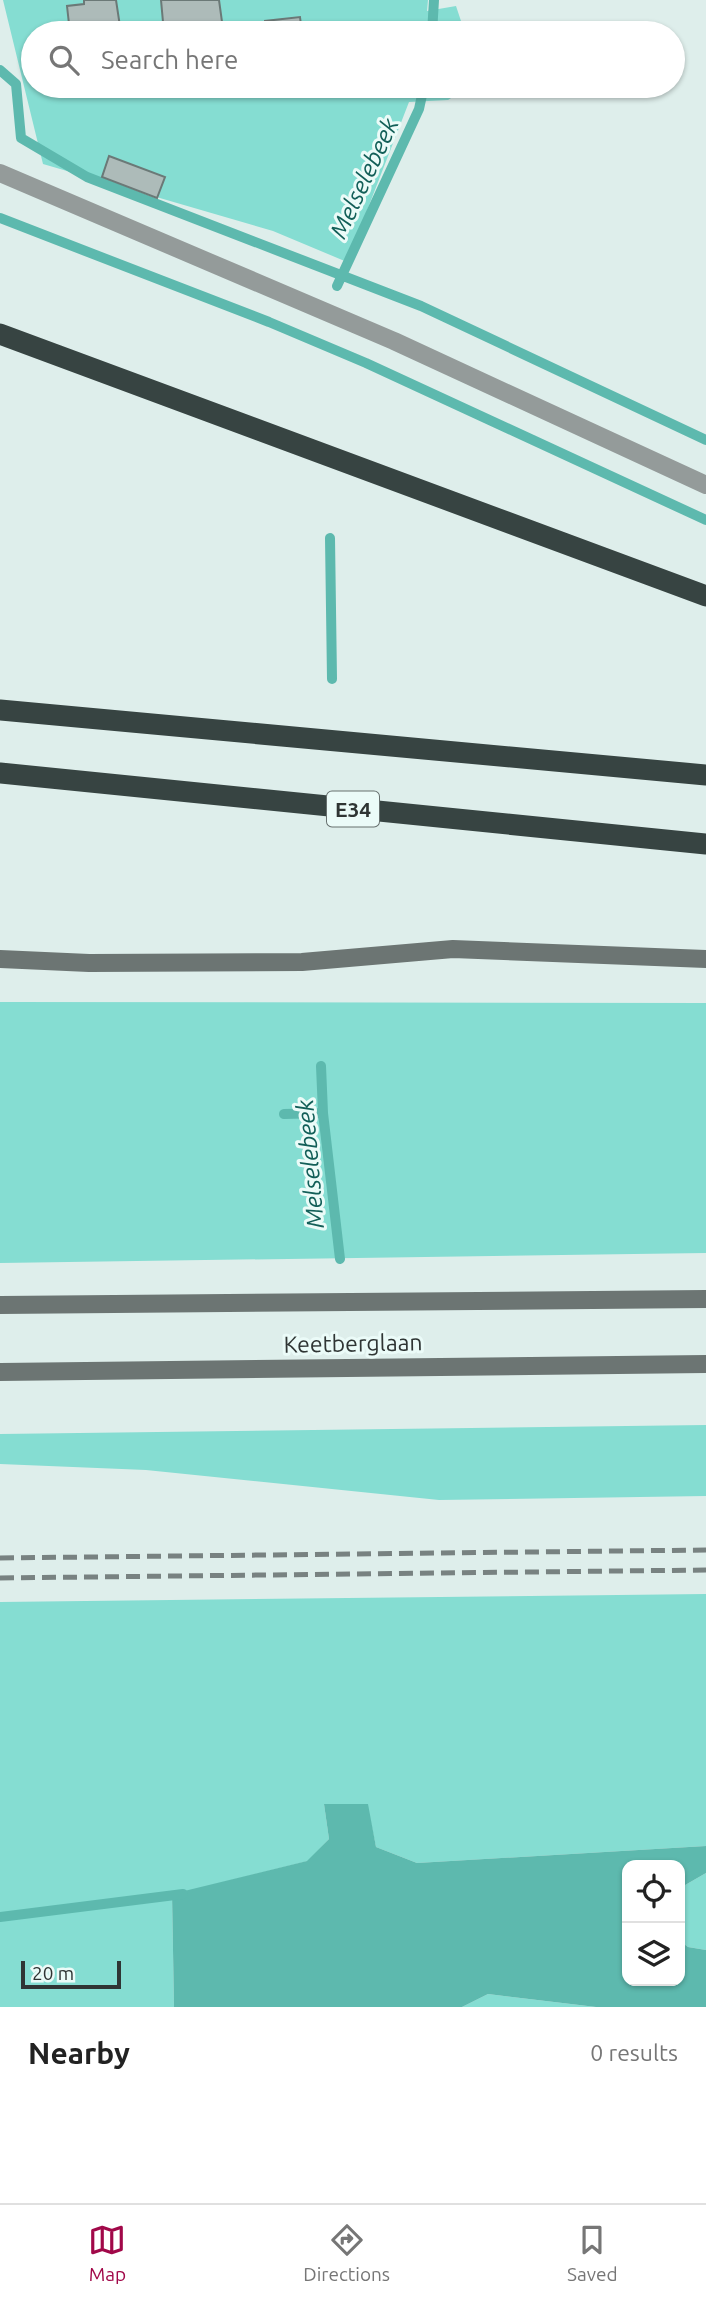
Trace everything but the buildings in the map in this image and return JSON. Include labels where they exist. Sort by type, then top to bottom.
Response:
[{"type":"highway","points":[[0,334],[706,596]]},
{"type":"highway","points":[[0,710],[706,775]]},
{"type":"highway","name":"E34","points":[[0,773],[706,844]]},
{"type":"main road","points":[[0,959],[89,963],[302,962],[453,949],[706,959]]},
{"type":"main road","name":"Keetberglaan","points":[[0,1305],[706,1299]]},
{"type":"main road","name":"Keetberglaan","points":[[0,1372],[706,1364]]},
{"type":"street","points":[[0,173],[394,341],[706,485]]},
{"type":"shaded area","points":[[3,0],[428,0],[427,11],[456,6],[461,21],[21,21],[21,74]]},
{"type":"shaded area","points":[[27,98],[451,98],[409,102],[347,262],[273,231],[43,164]]},
{"type":"shaded area","points":[[0,1002],[706,1003],[706,1253],[0,1263]]},
{"type":"shaded area","points":[[706,1425],[706,1496],[439,1500],[146,1470],[0,1464],[0,1434]]},
{"type":"shaded area","points":[[706,1594],[706,1846],[417,1863],[376,1847],[367,1804],[324,1804],[329,1839],[308,1861],[172,1895],[174,2007],[0,2007],[0,1602]]},
{"type":"shaded area","points":[[324,1804],[368,1804],[376,1847],[417,1863],[706,1846],[706,1873],[685,1885],[685,1860],[622,1860],[622,1986],[685,1986],[685,1945],[706,1950],[706,2007],[596,2007],[488,1994],[462,2007],[174,2007],[172,1894],[307,1861],[329,1839]]},
{"type":"shaded area","points":[[706,1873],[706,1950],[685,1945],[685,1885]]},
{"type":"shaded area","points":[[488,1994],[596,2007],[462,2007]]},
{"type":"waterway","name":"Melselebeek","points":[[433,21],[434,0]]},
{"type":"waterway","points":[[0,70],[16,84],[21,138],[87,177],[421,306],[706,440]]},
{"type":"waterway","name":"Melselebeek","points":[[337,286],[419,109],[421,98]]},
{"type":"waterway","points":[[0,218],[269,322],[366,363],[706,520]]},
{"type":"waterway","name":"Melselebeek","points":[[330,538],[332,679]]},
{"type":"waterway","name":"Melselebeek","points":[[321,1066],[323,1113],[340,1259]]},
{"type":"waterway","points":[[284,1114],[323,1113]]},
{"type":"waterway","points":[[0,1917],[183,1894]]},
{"type":"railway","points":[[0,1558],[706,1550]]},
{"type":"railway","points":[[0,1578],[706,1570]]}]
